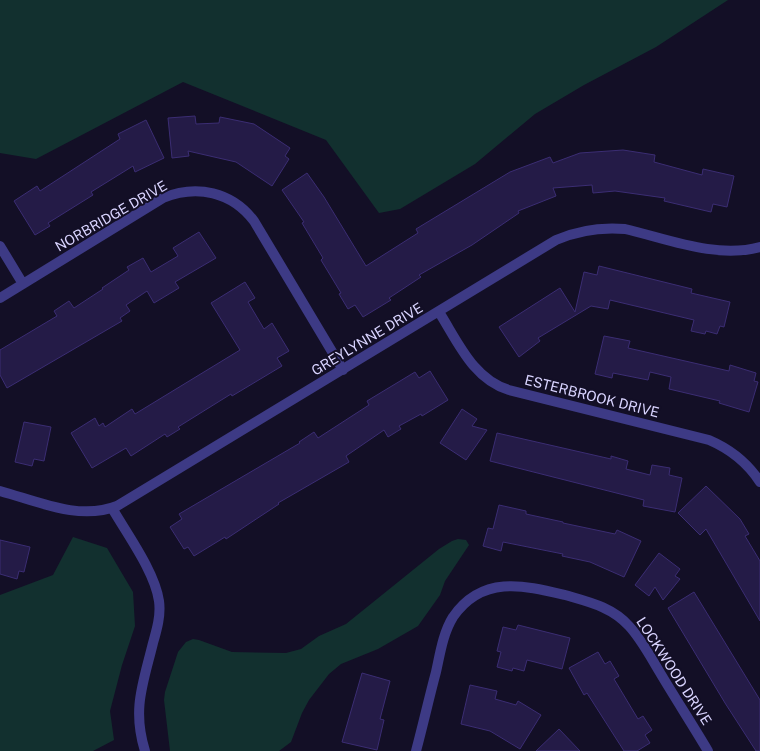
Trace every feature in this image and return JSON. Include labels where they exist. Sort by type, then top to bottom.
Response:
[{"type":"street","name":"NORBRIDGE DRIVE","points":[[0,298],[163,198],[188,191],[213,193],[236,203],[254,221],[343,370]]},
{"type":"street","name":"GREYLYNNE DRIVE","points":[[0,491],[78,512],[98,512],[126,502],[556,240],[583,230],[604,228],[625,229],[720,250],[741,250],[760,247]]},
{"type":"street","points":[[0,246],[23,284]]},
{"type":"street","name":"ESTERBROOK DRIVE","points":[[439,312],[472,365],[480,374],[494,384],[509,390],[709,440],[722,446],[739,458],[760,482]]},
{"type":"street","points":[[112,508],[150,574],[159,600],[158,623],[138,713],[139,729],[145,751]]},
{"type":"street","name":"LOCKWOOD DRIVE","points":[[419,750],[443,640],[450,623],[462,607],[476,595],[494,587],[513,585],[532,587],[593,603],[622,619],[639,639],[708,751]]},
{"type":"green space","points":[[0,0],[728,0],[656,47],[584,85],[535,114],[475,164],[400,209],[379,213],[326,140],[183,82],[36,159],[0,153]]},
{"type":"green space","points":[[73,537],[107,548],[133,592],[135,626],[122,665],[110,711],[114,740],[93,751],[0,751],[0,595],[53,575]]},
{"type":"green space","points":[[458,539],[466,540],[469,545],[445,581],[440,595],[418,626],[378,649],[341,664],[329,674],[309,700],[302,713],[291,742],[279,751],[170,751],[164,700],[165,692],[178,652],[186,642],[193,639],[199,640],[232,652],[286,653],[301,649],[319,636],[346,624],[439,549]]},
{"type":"building","points":[[195,116],[196,124],[219,123],[220,117],[254,124],[290,148],[285,156],[289,159],[272,186],[236,162],[188,151],[189,156],[172,158],[168,118]]},
{"type":"building","points":[[146,120],[164,158],[135,172],[133,166],[91,192],[93,195],[48,223],[50,226],[35,235],[14,201],[37,186],[40,191],[120,139],[118,134]]},
{"type":"building","points":[[623,150],[655,155],[654,162],[702,175],[703,169],[734,176],[727,207],[713,204],[711,212],[664,201],[665,198],[615,191],[593,193],[592,185],[553,188],[556,196],[518,211],[519,213],[472,245],[419,275],[421,277],[389,298],[391,300],[363,317],[355,305],[348,309],[339,294],[341,293],[321,260],[323,258],[302,223],[304,222],[282,190],[307,173],[324,197],[366,266],[418,233],[416,229],[510,172],[550,157],[553,163],[580,153]]},
{"type":"building","points":[[199,232],[216,258],[175,282],[179,288],[154,303],[147,291],[126,305],[130,311],[120,318],[122,321],[7,388],[0,375],[0,350],[57,316],[54,311],[69,301],[74,308],[129,270],[127,267],[143,258],[151,272],[178,256],[173,248]]},
{"type":"building","points":[[599,266],[692,289],[691,293],[730,302],[724,327],[720,326],[717,334],[706,331],[705,334],[691,331],[694,320],[610,300],[608,309],[591,306],[538,338],[540,341],[519,357],[499,327],[560,288],[575,312],[584,272],[597,275]]},
{"type":"building","points":[[245,282],[255,298],[248,302],[264,329],[272,323],[289,351],[277,358],[282,366],[232,396],[231,394],[178,427],[180,429],[167,437],[165,434],[131,456],[126,448],[92,468],[71,433],[95,418],[99,426],[103,423],[105,427],[132,409],[135,414],[240,350],[211,303]]},
{"type":"building","points":[[604,336],[630,341],[628,348],[729,371],[730,365],[756,373],[754,381],[758,382],[749,412],[719,403],[720,401],[669,389],[671,377],[650,372],[648,380],[613,373],[612,378],[595,374]]},
{"type":"building","points":[[430,371],[448,400],[422,416],[421,414],[399,426],[401,429],[388,437],[384,430],[346,456],[349,462],[278,503],[279,504],[226,539],[225,537],[194,556],[188,547],[184,549],[170,527],[182,519],[179,514],[300,443],[299,442],[314,432],[318,438],[369,405],[367,401],[415,372],[419,378]]},
{"type":"building","points":[[462,409],[477,419],[472,426],[487,430],[466,460],[440,443]]},
{"type":"building","points":[[24,422],[51,427],[44,461],[34,459],[32,466],[15,462]]},
{"type":"building","points":[[497,433],[611,459],[611,456],[628,461],[626,469],[650,475],[652,465],[670,468],[669,475],[682,478],[675,512],[643,506],[644,500],[490,461]]},
{"type":"building","points":[[706,486],[740,519],[749,534],[745,536],[760,561],[760,621],[706,529],[700,535],[678,513]]},
{"type":"building","points":[[499,505],[526,511],[526,514],[563,523],[615,534],[617,530],[641,541],[624,577],[590,562],[562,556],[563,554],[503,542],[501,551],[483,546],[488,528],[493,529]]},
{"type":"building","points":[[0,540],[30,547],[24,572],[19,571],[17,579],[0,574]]},
{"type":"building","points":[[659,553],[680,569],[675,576],[680,579],[663,600],[655,587],[649,596],[635,585]]},
{"type":"building","points":[[694,592],[760,700],[760,751],[756,751],[725,703],[668,608]]},
{"type":"building","points":[[518,625],[570,638],[562,669],[527,660],[524,671],[513,668],[512,671],[497,667],[501,652],[497,651],[503,627],[516,630]]},
{"type":"building","points":[[598,652],[605,664],[610,661],[619,676],[614,679],[638,719],[643,716],[652,730],[645,735],[650,743],[637,751],[624,751],[587,693],[584,695],[569,668]]},
{"type":"building","points":[[362,673],[390,681],[380,719],[384,720],[377,750],[342,742]]},
{"type":"building","points":[[470,685],[497,691],[495,699],[516,705],[518,701],[541,715],[520,749],[490,731],[461,724]]},
{"type":"building","points":[[559,729],[580,751],[536,751]]}]
